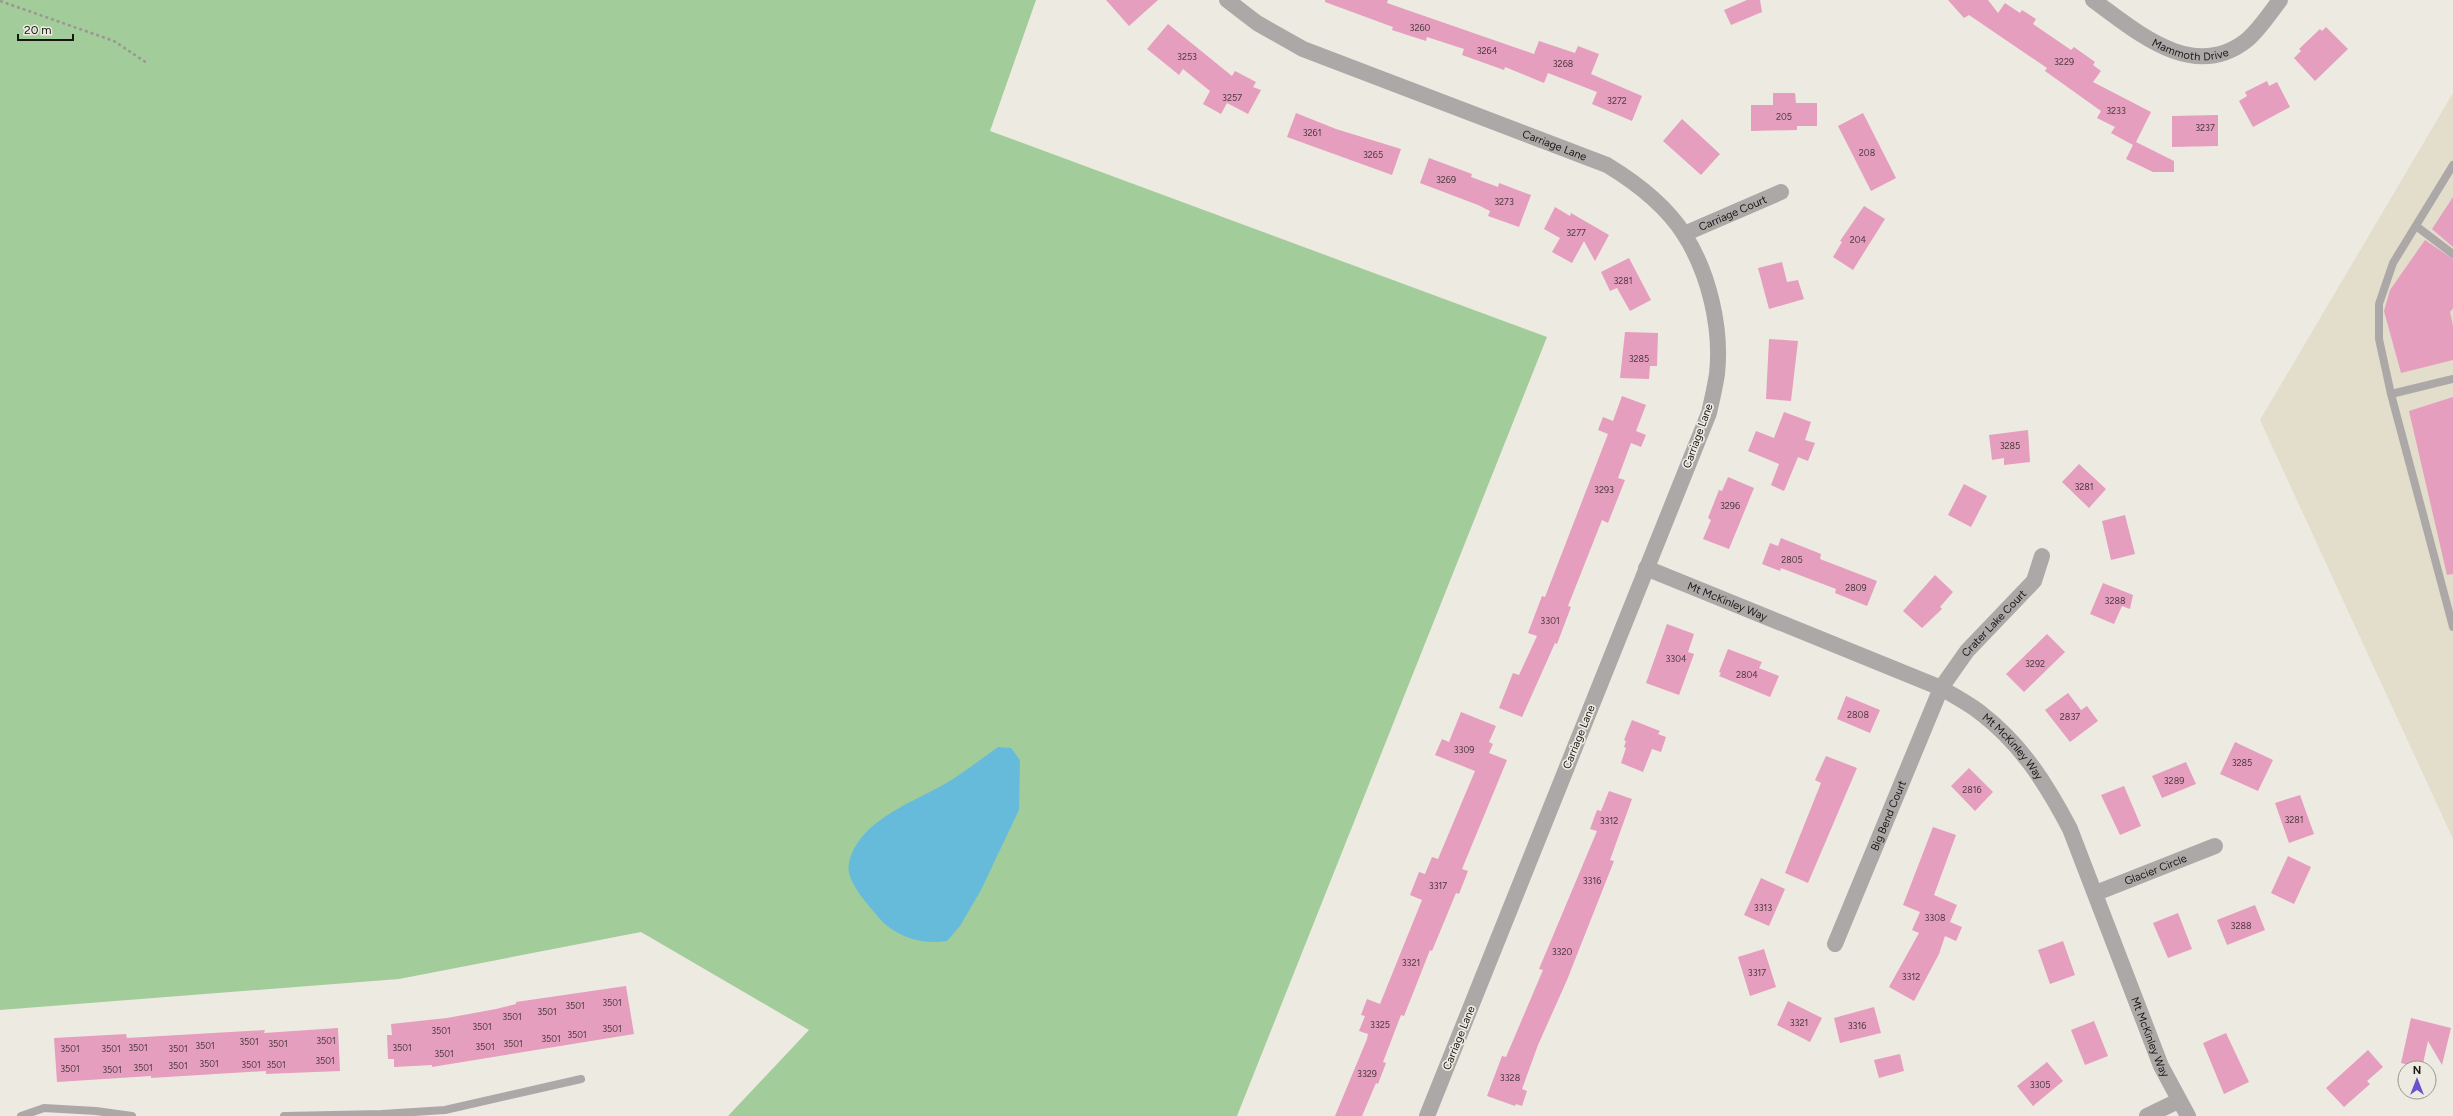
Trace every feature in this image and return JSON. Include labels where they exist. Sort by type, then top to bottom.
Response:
[{"type":"street","name":"Carriage Lane","points":[[1227,0],[1257,23],[1303,50],[1607,165],[1643,190],[1684,234],[1702,271],[1715,313],[1717,374],[1709,413],[1428,1116]]},
{"type":"street","name":"Mammoth Drive","points":[[2093,0],[2151,42],[2172,52],[2195,56],[2214,55],[2234,49],[2248,39],[2280,0]]},
{"type":"street","name":"Carriage Court","points":[[1684,234],[1781,192]]},
{"type":"street","name":"Crater Lake Court","points":[[1941,688],[1967,651],[2034,581],[2042,556]]},
{"type":"street","name":"Mt McKinley Way","points":[[1646,568],[1941,688],[1981,713],[2028,758],[2051,793],[2067,823],[2096,893],[2161,1066],[2178,1101],[2188,1116]]},
{"type":"street","name":"Big Bend Court","points":[[1835,944],[1941,688]]},
{"type":"street","name":"Glacier Circle","points":[[2096,893],[2215,846]]},
{"type":"street","points":[[2147,1116],[2178,1101]]},
{"type":"lane","points":[[2453,165],[2393,264],[2379,304],[2379,339],[2391,394],[2453,627]]},
{"type":"lane","points":[[2416,226],[2453,254]]},
{"type":"lane","points":[[2391,394],[2453,379]]},
{"type":"lane","points":[[284,1116],[382,1115],[445,1110],[581,1079]]},
{"type":"lane","points":[[21,1116],[44,1108],[96,1111],[132,1116]]},
{"type":"path","points":[[0,1],[114,41],[147,63]]},
{"type":"shaded area","points":[[2453,93],[2453,839],[2260,420]]},
{"type":"green space","points":[[0,0],[1036,0],[990,131],[1547,337],[1237,1116],[728,1116],[809,1030],[641,932],[399,979],[0,1010]]},
{"type":"water","points":[[998,747],[1011,748],[1020,760],[1019,810],[981,890],[960,926],[947,941],[927,942],[898,933],[882,921],[861,896],[853,883],[850,876],[849,863],[855,847],[865,834],[892,812],[953,779]]},
{"type":"building","points":[[1106,0],[1158,0],[1129,26]]},
{"type":"building","points":[[1325,0],[1388,0],[1387,3],[1534,54],[1539,41],[1575,53],[1578,46],[1599,54],[1591,74],[1642,96],[1632,121],[1592,104],[1597,92],[1548,73],[1544,83],[1505,67],[1504,70],[1462,55],[1464,49],[1427,37],[1426,41],[1392,30],[1393,27],[1325,2]]},
{"type":"building","points":[[1747,0],[1760,0],[1762,12],[1731,25],[1724,10]]},
{"type":"building","points":[[1948,0],[1988,0],[1998,13],[2005,3],[2020,13],[2022,10],[2036,19],[2033,24],[2071,50],[2074,47],[2095,62],[2093,65],[2101,71],[2093,82],[2151,112],[2136,142],[2174,161],[2174,172],[2153,172],[2126,159],[2133,145],[2111,133],[2115,127],[2097,118],[2101,111],[2045,71],[2047,68],[1969,15],[1964,18]]},
{"type":"building","points":[[1168,24],[1232,76],[1235,71],[1256,82],[1253,87],[1261,90],[1248,114],[1227,103],[1221,114],[1203,104],[1210,91],[1183,69],[1179,75],[1147,49]]},
{"type":"building","points":[[2326,27],[2348,49],[2315,81],[2294,58],[2301,51],[2299,49],[2320,29],[2322,31]]},
{"type":"building","points":[[2267,81],[2269,86],[2277,82],[2290,107],[2253,127],[2239,101],[2247,96],[2245,92]]},
{"type":"building","points":[[1773,93],[1795,93],[1796,103],[1817,103],[1817,126],[1797,126],[1797,130],[1751,131],[1751,105],[1773,105]]},
{"type":"building","points":[[1296,113],[1336,129],[1401,149],[1392,175],[1287,137]]},
{"type":"building","points":[[1863,113],[1896,178],[1871,191],[1838,126]]},
{"type":"building","points":[[2218,115],[2218,146],[2172,147],[2172,116]]},
{"type":"building","points":[[1682,119],[1720,154],[1701,175],[1663,141]]},
{"type":"building","points":[[1429,158],[1472,174],[1471,177],[1498,187],[1499,183],[1531,195],[1519,227],[1488,216],[1490,211],[1478,205],[1420,183]]},
{"type":"building","points":[[2453,197],[2453,247],[2432,229]]},
{"type":"building","points":[[1864,206],[1885,219],[1853,270],[1833,257],[1842,242],[1840,241]]},
{"type":"building","points":[[1555,207],[1570,216],[1571,213],[1609,235],[1595,261],[1584,241],[1572,263],[1552,252],[1560,238],[1544,229]]},
{"type":"building","points":[[2425,240],[2453,259],[2453,308],[2450,312],[2453,326],[2453,360],[2401,373],[2384,311],[2390,290]]},
{"type":"building","points":[[1629,258],[1651,300],[1630,311],[1617,288],[1610,291],[1601,272]]},
{"type":"building","points":[[1782,262],[1787,282],[1798,280],[1804,299],[1769,309],[1758,268]]},
{"type":"building","points":[[1625,332],[1658,333],[1657,366],[1650,366],[1649,379],[1620,378]]},
{"type":"building","points":[[1769,339],[1798,341],[1791,401],[1766,399]]},
{"type":"building","points":[[1622,396],[1646,405],[1636,431],[1646,435],[1641,447],[1631,443],[1618,478],[1625,480],[1608,523],[1602,520],[1568,606],[1571,607],[1557,644],[1555,643],[1522,717],[1499,708],[1513,673],[1519,675],[1537,636],[1528,633],[1542,596],[1545,597],[1608,434],[1598,430],[1603,417],[1613,421]]},
{"type":"building","points":[[2453,397],[2453,574],[2447,575],[2409,411]]},
{"type":"building","points":[[1784,412],[1811,422],[1805,440],[1815,443],[1808,461],[1798,457],[1784,491],[1771,485],[1779,464],[1748,451],[1756,431],[1774,438]]},
{"type":"building","points":[[2028,430],[2030,462],[2004,465],[2004,458],[1992,460],[1989,435]]},
{"type":"building","points":[[2079,464],[2106,489],[2089,508],[2062,482]]},
{"type":"building","points":[[1728,477],[1754,488],[1729,549],[1703,539],[1711,520],[1708,518],[1719,490],[1722,491]]},
{"type":"building","points":[[1964,484],[1987,496],[1971,527],[1948,515]]},
{"type":"building","points":[[2125,515],[2135,554],[2111,560],[2102,521]]},
{"type":"building","points":[[1781,538],[1821,554],[1820,559],[1877,581],[1867,606],[1835,593],[1836,589],[1781,568],[1780,571],[1762,564],[1770,543],[1778,546]]},
{"type":"building","points":[[1935,575],[1953,592],[1940,607],[1942,609],[1922,628],[1903,611]]},
{"type":"building","points":[[2103,583],[2133,595],[2130,609],[2122,606],[2114,624],[2090,614]]},
{"type":"building","points":[[1667,624],[1694,634],[1688,652],[1694,654],[1679,695],[1646,683]]},
{"type":"building","points":[[2047,634],[2065,652],[2024,692],[2006,674]]},
{"type":"building","points":[[1728,649],[1762,662],[1759,668],[1779,676],[1770,697],[1719,676],[1721,673],[1719,672]]},
{"type":"building","points":[[2068,693],[2081,710],[2087,706],[2098,721],[2070,742],[2045,710]]},
{"type":"building","points":[[1846,696],[1880,710],[1870,733],[1837,719]]},
{"type":"building","points":[[1461,712],[1496,726],[1489,742],[1493,744],[1489,753],[1507,760],[1462,869],[1468,871],[1459,894],[1456,893],[1432,951],[1430,950],[1404,1016],[1401,1015],[1383,1062],[1386,1063],[1378,1084],[1376,1083],[1362,1116],[1335,1116],[1367,1039],[1368,1034],[1359,1031],[1365,1016],[1361,1015],[1367,999],[1380,1004],[1422,900],[1410,895],[1419,872],[1425,874],[1432,857],[1438,859],[1475,771],[1435,755],[1442,739],[1449,742]]},
{"type":"building","points":[[1632,720],[1660,731],[1658,734],[1666,737],[1661,752],[1652,749],[1643,772],[1621,763],[1626,748],[1624,747],[1626,741],[1624,740]]},
{"type":"building","points":[[2235,742],[2273,760],[2258,791],[2220,774]]},
{"type":"building","points":[[1826,756],[1857,768],[1808,883],[1785,873],[1821,783],[1815,780]]},
{"type":"building","points":[[2186,762],[2196,784],[2162,798],[2152,776]]},
{"type":"building","points":[[1969,768],[1993,792],[1975,811],[1951,786]]},
{"type":"building","points":[[2124,786],[2141,826],[2120,835],[2101,795]]},
{"type":"building","points":[[1609,791],[1632,799],[1610,860],[1614,861],[1567,980],[1538,1045],[1522,1089],[1527,1091],[1522,1106],[1516,1104],[1515,1106],[1487,1096],[1502,1056],[1506,1057],[1543,970],[1539,969],[1597,831],[1590,829],[1597,810],[1601,811]]},
{"type":"building","points":[[2300,795],[2314,834],[2289,843],[2275,803]]},
{"type":"building","points":[[1933,827],[1956,835],[1934,895],[1957,905],[1950,922],[1962,927],[1956,941],[1945,936],[1939,954],[1914,1001],[1889,987],[1919,933],[1912,930],[1920,912],[1903,905]]},
{"type":"building","points":[[2288,856],[2311,867],[2294,904],[2271,893]]},
{"type":"building","points":[[1761,878],[1785,889],[1769,926],[1744,915]]},
{"type":"building","points":[[2255,905],[2265,930],[2227,945],[2217,920]]},
{"type":"building","points":[[2178,913],[2192,949],[2168,958],[2153,923]]},
{"type":"building","points":[[2063,941],[2075,975],[2050,984],[2038,950]]},
{"type":"building","points":[[1764,949],[1776,987],[1750,996],[1738,957]]},
{"type":"building","points":[[626,986],[634,1034],[432,1067],[432,1065],[394,1067],[394,1059],[388,1059],[387,1035],[392,1035],[391,1024],[447,1018],[496,1009],[516,1004],[516,1002]]},
{"type":"building","points":[[1788,1001],[1822,1018],[1810,1042],[1777,1025]]},
{"type":"building","points":[[1874,1007],[1881,1033],[1840,1043],[1834,1018]]},
{"type":"building","points":[[2411,1018],[2451,1028],[2442,1065],[2428,1041],[2424,1060],[2402,1060]]},
{"type":"building","points":[[2094,1021],[2108,1056],[2085,1065],[2071,1030]]},
{"type":"building","points":[[338,1028],[340,1071],[266,1074],[266,1071],[57,1082],[54,1038],[126,1034],[127,1038],[265,1030],[264,1033]]},
{"type":"building","points":[[2226,1033],[2249,1082],[2224,1094],[2203,1043]]},
{"type":"building","points":[[2368,1050],[2383,1067],[2367,1081],[2370,1084],[2344,1107],[2326,1088]]},
{"type":"building","points":[[1900,1054],[1904,1071],[1879,1078],[1874,1060]]},
{"type":"building","points":[[2047,1062],[2063,1081],[2033,1106],[2017,1086]]}]
